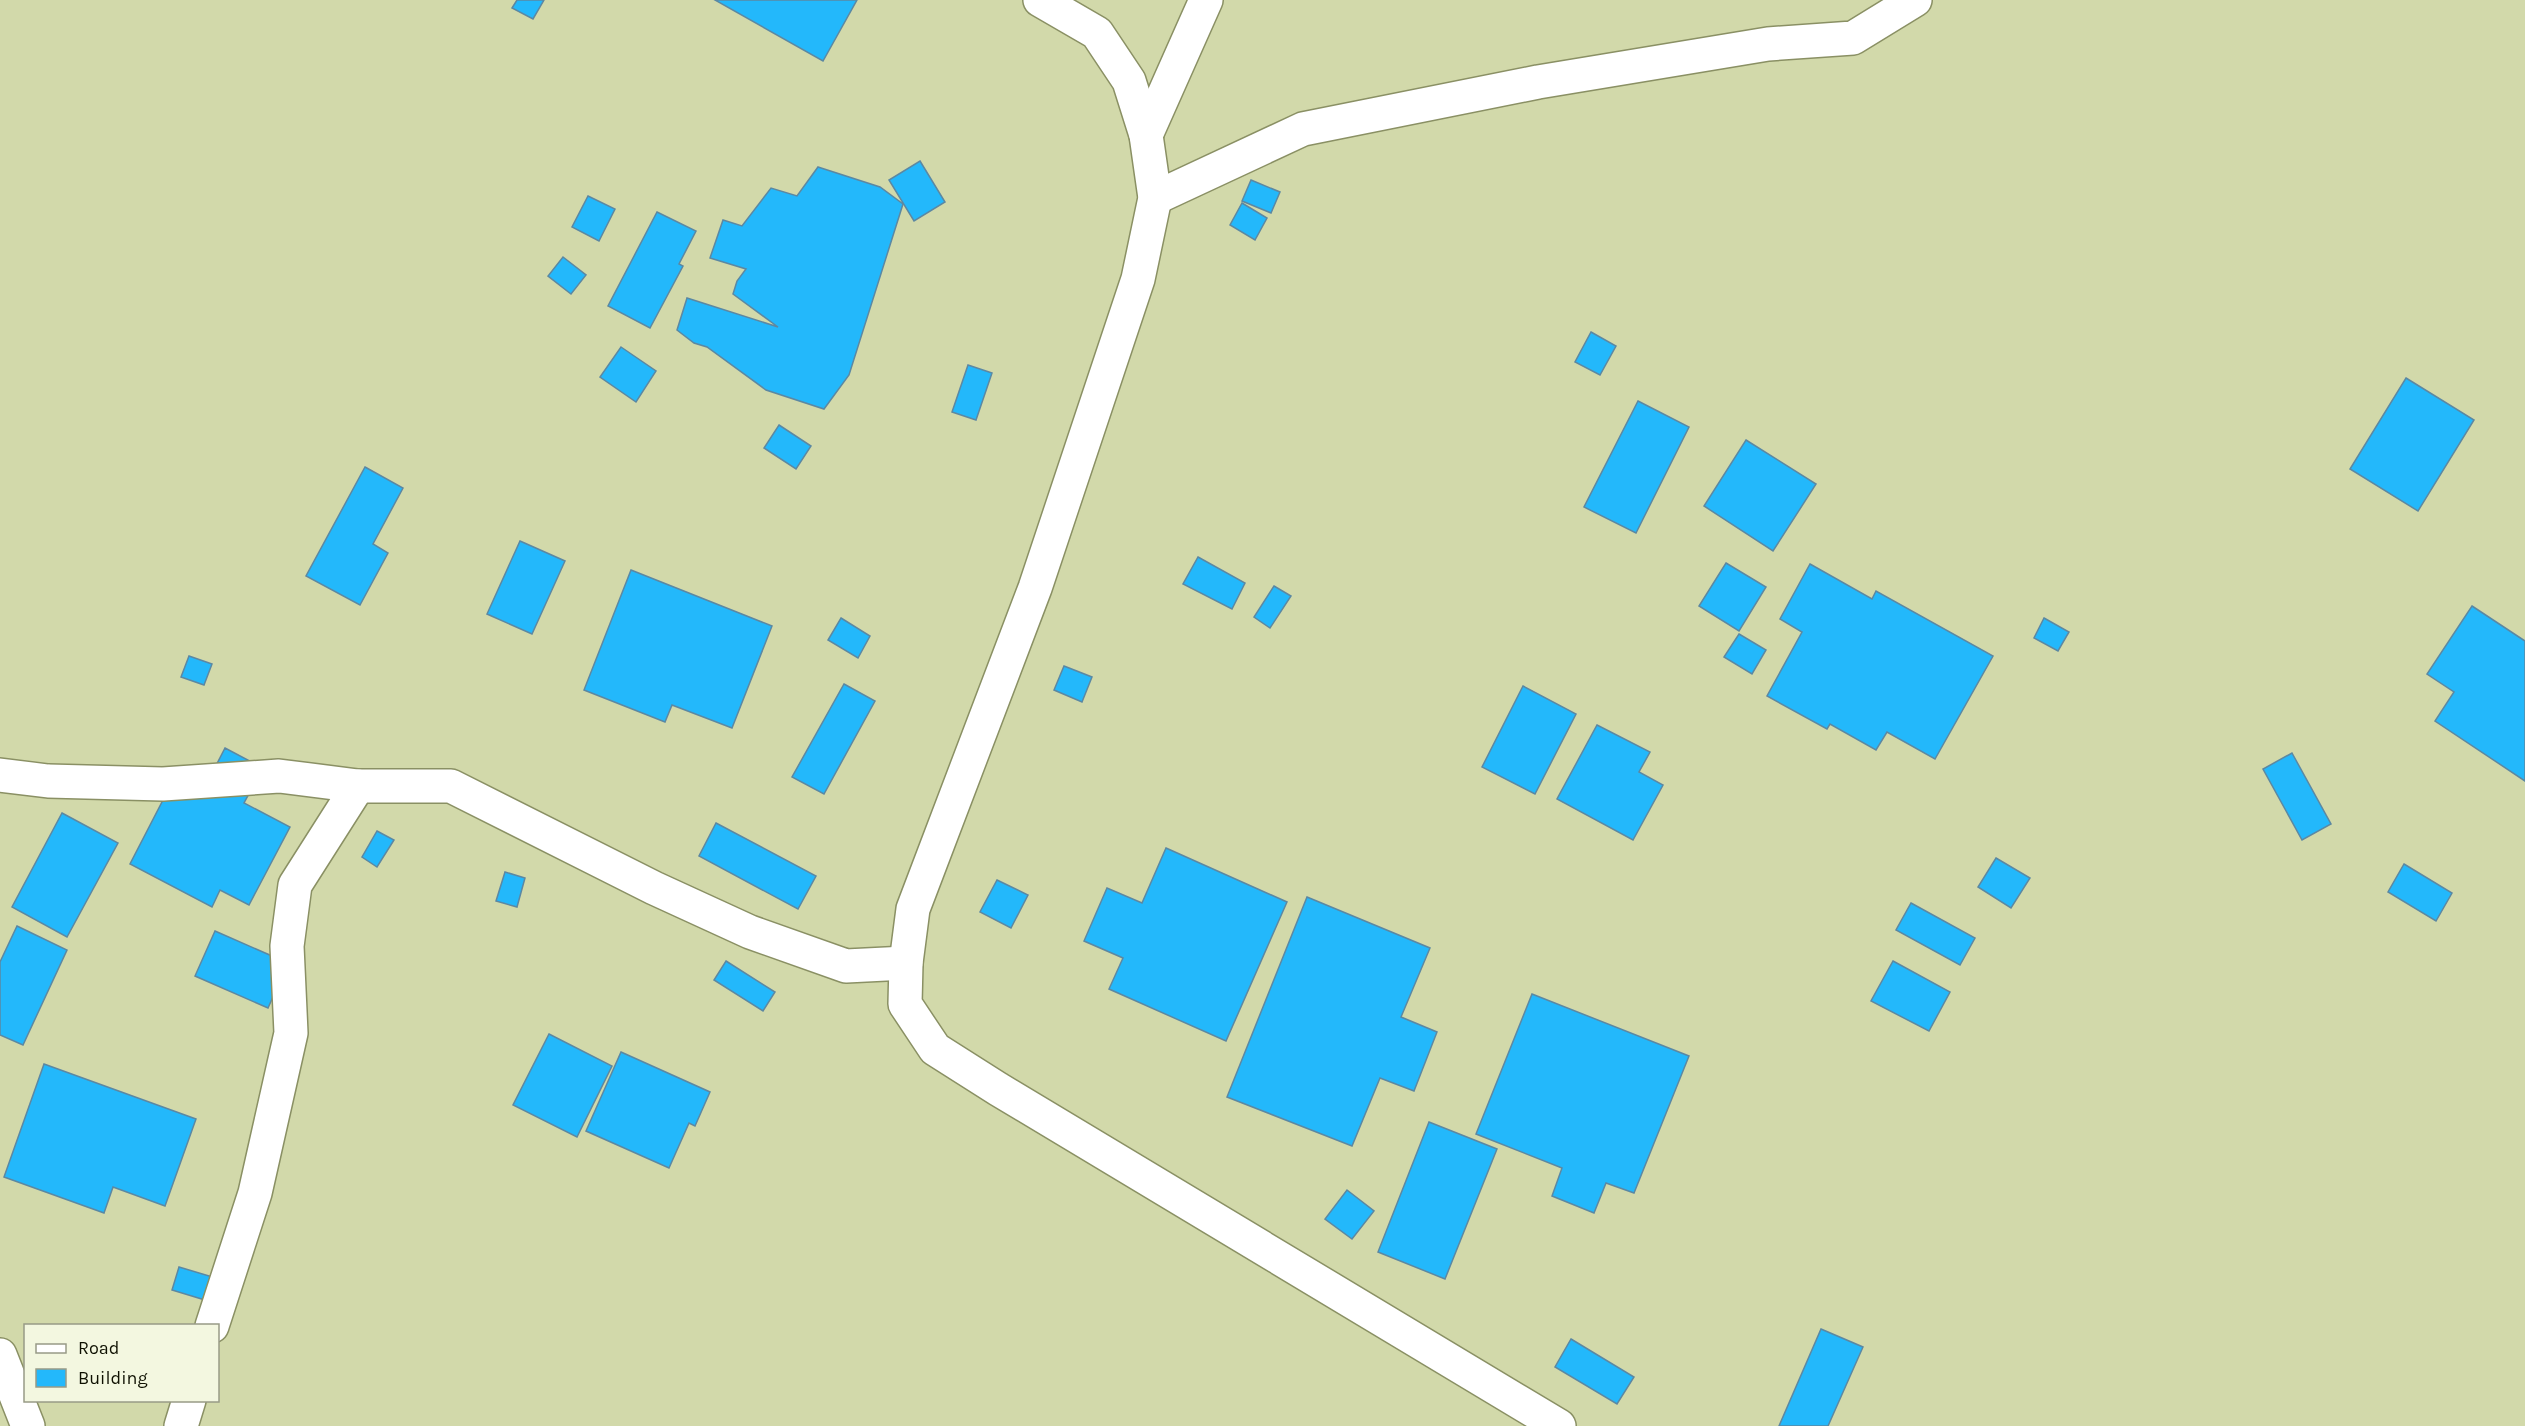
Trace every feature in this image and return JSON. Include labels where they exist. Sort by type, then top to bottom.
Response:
[{"type":"street","points":[[1040,0],[1097,33],[1129,81],[1146,135],[1155,198],[1138,279],[1039,577],[913,909],[906,963],[905,1004],[935,1049],[1559,1426]]},
{"type":"street","points":[[1146,135],[1206,0]]},
{"type":"street","points":[[1155,198],[1303,129],[1538,82],[1722,51],[1768,44],[1853,38],[1915,0]]},
{"type":"street","points":[[0,775],[48,781],[162,784],[279,776],[358,786],[451,786],[654,888],[750,932],[846,966],[906,963]]},
{"type":"street","points":[[213,1324],[255,1193],[291,1033],[287,946],[295,885],[358,786]]},
{"type":"street","points":[[0,1355],[28,1426]]},
{"type":"street","points":[[181,1426],[189,1402]]},
{"type":"building","points":[[517,0],[544,0],[533,19],[512,8]]},
{"type":"building","points":[[715,0],[857,0],[823,61]]},
{"type":"building","points":[[920,161],[945,202],[914,221],[889,180]]},
{"type":"building","points":[[818,167],[880,187],[903,204],[849,375],[824,409],[766,390],[707,347],[694,343],[677,330],[687,298],[778,327],[733,294],[737,281],[746,269],[710,258],[723,220],[742,226],[771,188],[797,196]]},
{"type":"building","points":[[1251,180],[1280,192],[1271,213],[1242,201]]},
{"type":"building","points":[[588,196],[615,209],[599,241],[572,227]]},
{"type":"building","points":[[1242,203],[1267,218],[1255,240],[1230,225]]},
{"type":"building","points":[[657,212],[696,231],[679,264],[683,266],[650,328],[608,306]]},
{"type":"building","points":[[563,257],[586,275],[571,294],[548,276]]},
{"type":"building","points":[[1591,332],[1616,346],[1600,375],[1575,362]]},
{"type":"building","points":[[621,347],[656,371],[636,402],[600,377]]},
{"type":"building","points":[[968,365],[992,373],[976,420],[952,412]]},
{"type":"building","points":[[2406,378],[2474,420],[2418,511],[2350,469]]},
{"type":"building","points":[[1638,401],[1689,427],[1636,533],[1584,507]]},
{"type":"building","points":[[779,425],[811,446],[796,469],[764,448]]},
{"type":"building","points":[[1746,440],[1816,484],[1773,551],[1704,506]]},
{"type":"building","points":[[365,467],[403,488],[373,544],[388,553],[360,605],[306,576]]},
{"type":"building","points":[[520,541],[565,561],[532,634],[487,614]]},
{"type":"building","points":[[1198,557],[1245,583],[1232,609],[1183,584]]},
{"type":"building","points":[[1726,563],[1766,587],[1739,631],[1699,606]]},
{"type":"building","points":[[1810,564],[1872,599],[1876,591],[1993,656],[1935,759],[1887,732],[1876,750],[1830,724],[1827,729],[1767,696],[1802,632],[1780,619]]},
{"type":"building","points":[[631,570],[772,626],[732,728],[672,705],[665,722],[584,690]]},
{"type":"building","points":[[1274,586],[1291,596],[1270,628],[1254,617]]},
{"type":"building","points":[[2472,606],[2525,641],[2525,781],[2435,721],[2454,692],[2427,674]]},
{"type":"building","points":[[841,618],[870,636],[858,658],[828,640]]},
{"type":"building","points":[[2044,618],[2069,632],[2058,651],[2034,638]]},
{"type":"building","points":[[1739,634],[1766,650],[1752,674],[1724,657]]},
{"type":"building","points":[[189,656],[212,664],[204,685],[181,677]]},
{"type":"building","points":[[1064,666],[1092,677],[1082,702],[1054,690]]},
{"type":"building","points":[[844,684],[875,701],[824,794],[792,777]]},
{"type":"building","points":[[1523,686],[1576,714],[1535,794],[1482,767]]},
{"type":"building","points":[[1597,725],[1650,752],[1639,772],[1663,785],[1633,840],[1557,799]]},
{"type":"building","points":[[225,748],[263,768],[244,803],[290,827],[249,905],[220,890],[212,907],[130,864],[178,771],[206,785]]},
{"type":"building","points":[[2292,753],[2331,824],[2302,840],[2263,769]]},
{"type":"building","points":[[62,813],[118,843],[67,937],[12,907]]},
{"type":"building","points":[[716,823],[816,876],[798,909],[699,856]]},
{"type":"building","points":[[377,831],[394,840],[377,867],[362,857]]},
{"type":"building","points":[[1166,848],[1287,902],[1226,1041],[1109,989],[1123,958],[1084,941],[1107,888],[1142,903]]},
{"type":"building","points":[[1996,858],[2030,878],[2011,908],[1978,887]]},
{"type":"building","points":[[2404,864],[2452,893],[2436,921],[2388,892]]},
{"type":"building","points":[[505,872],[525,878],[517,907],[496,901]]},
{"type":"building","points":[[997,880],[1028,895],[1011,928],[980,912]]},
{"type":"building","points":[[1307,897],[1430,948],[1401,1017],[1437,1032],[1414,1091],[1380,1078],[1352,1146],[1227,1097]]},
{"type":"building","points":[[1911,903],[1975,938],[1960,965],[1896,930]]},
{"type":"building","points":[[17,926],[67,950],[23,1045],[0,1035],[0,962]]},
{"type":"building","points":[[215,931],[288,963],[268,1008],[195,976]]},
{"type":"building","points":[[726,961],[775,992],[763,1011],[714,980]]},
{"type":"building","points":[[1893,961],[1950,992],[1929,1031],[1871,1001]]},
{"type":"building","points":[[1532,994],[1689,1056],[1634,1193],[1606,1183],[1594,1213],[1552,1196],[1562,1168],[1476,1134]]},
{"type":"building","points":[[549,1034],[612,1066],[577,1137],[513,1105]]},
{"type":"building","points":[[621,1052],[710,1092],[695,1126],[689,1123],[669,1168],[586,1131]]},
{"type":"building","points":[[44,1064],[196,1119],[165,1206],[113,1187],[104,1213],[4,1177]]},
{"type":"building","points":[[1429,1122],[1497,1149],[1445,1279],[1378,1252]]},
{"type":"building","points":[[1347,1190],[1374,1211],[1352,1239],[1325,1219]]},
{"type":"building","points":[[179,1267],[236,1284],[228,1307],[172,1290]]},
{"type":"building","points":[[1821,1329],[1863,1347],[1828,1426],[1779,1426]]},
{"type":"building","points":[[1571,1339],[1634,1377],[1617,1404],[1555,1367]]}]
